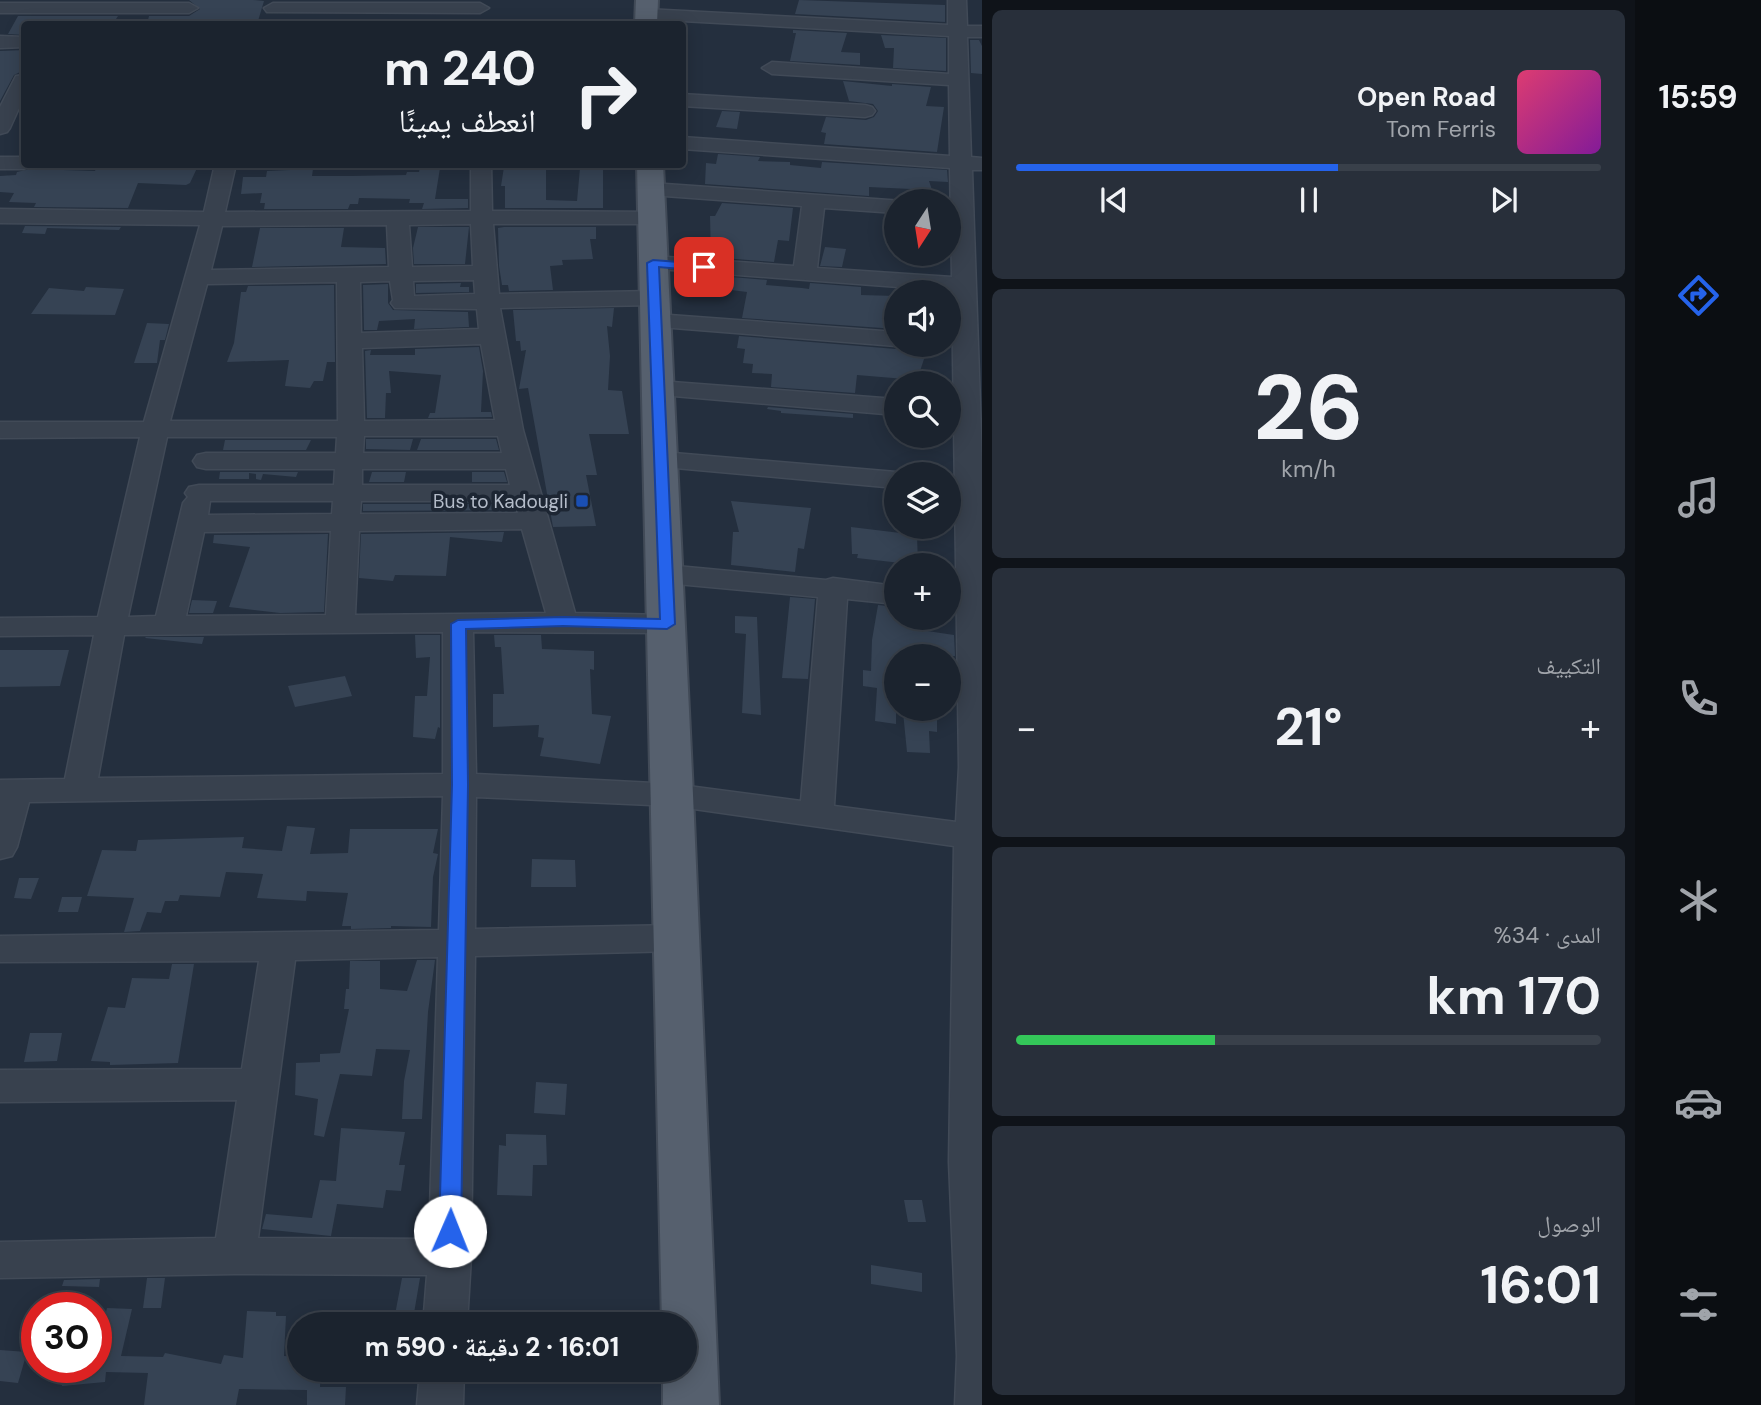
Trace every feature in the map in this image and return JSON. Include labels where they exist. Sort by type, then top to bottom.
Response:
[{"type":"main road","points":[[651,190],[666,574],[691,1405]]},
{"type":"street","points":[[957,0],[970,31],[966,90],[971,163],[964,211],[970,296],[961,329]]},
{"type":"street","points":[[646,13],[735,9],[776,20],[835,18],[869,26],[970,31]]},
{"type":"street","points":[[5,10],[188,11]]},
{"type":"street","points":[[273,11],[393,16],[480,11]]},
{"type":"street","points":[[768,105],[776,20]]},
{"type":"street","points":[[862,155],[869,26]]},
{"type":"street","points":[[0,42],[21,42]]},
{"type":"street","points":[[772,68],[867,74],[966,90]]},
{"type":"street","points":[[0,80],[21,80]]},
{"type":"street","points":[[1,124],[21,86]]},
{"type":"street","points":[[686,100],[865,111]]},
{"type":"street","points":[[1,124],[21,122]]},
{"type":"street","points":[[686,143],[971,163]]},
{"type":"street","points":[[0,163],[21,163]]},
{"type":"street","points":[[79,790],[109,626],[155,429],[214,219],[225,168]]},
{"type":"street","points":[[481,168],[480,216],[484,273],[509,428],[563,622]]},
{"type":"street","points":[[0,239],[5,216],[214,219],[480,216],[651,190],[884,205]]},
{"type":"street","points":[[805,274],[814,200]]},
{"type":"street","points":[[398,216],[405,339]]},
{"type":"street","points":[[198,277],[484,273]]},
{"type":"street","points":[[402,303],[655,294],[805,274],[970,296]]},
{"type":"street","points":[[340,625],[351,430],[348,275]]},
{"type":"street","points":[[655,294],[884,337]]},
{"type":"street","points":[[350,341],[493,336]]},
{"type":"street","points":[[959,357],[966,413],[968,610],[977,837],[975,1162],[981,1356],[978,1405]]},
{"type":"street","points":[[659,389],[884,406]]},
{"type":"street","points":[[0,430],[509,428]]},
{"type":"street","points":[[169,626],[212,429]]},
{"type":"street","points":[[662,460],[884,479]]},
{"type":"street","points":[[206,461],[518,461]]},
{"type":"street","points":[[199,493],[527,493]]},
{"type":"street","points":[[193,524],[535,521]]},
{"type":"street","points":[[666,574],[884,593]]},
{"type":"street","points":[[817,814],[833,587]]},
{"type":"street","points":[[0,627],[563,622],[667,624]]},
{"type":"street","points":[[446,1312],[450,1257],[460,785],[458,624]]},
{"type":"street","points":[[0,847],[8,791],[460,785],[673,795],[977,837]]},
{"type":"street","points":[[0,950],[677,938]]},
{"type":"street","points":[[234,1256],[279,947]]},
{"type":"street","points":[[0,1086],[257,1084]]},
{"type":"street","points":[[0,1260],[234,1256],[450,1257]]},
{"type":"street","points":[[440,1405],[441,1382]]},
{"type":"building","points":[[189,0],[264,1],[258,21],[148,21],[149,16],[189,16],[200,9]]},
{"type":"building","points":[[799,0],[945,5],[945,22],[795,14]]},
{"type":"building","points":[[18,16],[118,16],[115,21],[21,21],[21,35],[8,34]]},
{"type":"building","points":[[793,30],[847,33],[841,52],[860,53],[860,65],[790,61],[796,33],[793,33]]},
{"type":"building","points":[[881,35],[946,38],[946,71],[893,68],[894,48],[885,48]]},
{"type":"building","points":[[970,40],[979,40],[982,46],[982,74],[971,73]]},
{"type":"building","points":[[21,50],[21,72],[14,75],[0,101],[0,51]]},
{"type":"building","points":[[843,81],[931,87],[926,106],[944,107],[937,152],[824,144],[826,133],[821,132],[826,117],[866,120],[874,117],[878,111],[873,104],[849,101]]},
{"type":"building","points":[[722,111],[740,112],[737,129],[716,127]]},
{"type":"building","points":[[718,154],[760,157],[758,161],[790,162],[790,165],[821,168],[822,162],[947,170],[948,182],[929,181],[932,189],[869,187],[869,196],[705,184],[706,163],[716,164]]},
{"type":"building","points":[[96,168],[197,168],[190,183],[186,185],[138,183],[128,208],[34,207],[36,203],[9,202],[14,193],[0,192],[0,176],[16,175],[17,172],[30,169],[95,171]]},
{"type":"building","points":[[420,168],[440,168],[435,199],[468,199],[468,208],[422,209],[424,203],[409,203],[410,199],[359,198],[358,204],[350,204],[348,209],[264,209],[265,203],[260,203],[262,193],[241,194],[243,177],[266,177],[267,171],[313,169],[312,176],[406,175],[407,172],[419,172]]},
{"type":"building","points":[[504,168],[546,168],[546,200],[577,201],[580,168],[603,169],[603,208],[505,208],[505,186],[501,186]]},
{"type":"building","points":[[722,203],[793,208],[789,241],[778,240],[774,262],[711,257],[710,216],[715,216]]},
{"type":"building","points":[[25,226],[121,227],[119,230],[47,228],[45,234],[22,233]]},
{"type":"building","points":[[418,227],[469,227],[465,264],[414,264],[413,248]]},
{"type":"building","points":[[596,227],[596,239],[590,239],[593,259],[562,260],[563,265],[550,266],[553,290],[509,291],[508,285],[502,285],[499,266],[498,228]]},
{"type":"building","points":[[260,228],[344,228],[341,247],[385,248],[386,264],[252,267]]},
{"type":"building","points":[[825,247],[846,249],[842,267],[820,266]]},
{"type":"building","points":[[707,275],[767,280],[766,285],[809,289],[810,283],[861,287],[861,295],[884,296],[884,328],[742,318],[747,292],[731,290],[732,286],[706,284]]},
{"type":"building","points":[[461,283],[460,287],[469,287],[469,292],[416,293],[416,284]]},
{"type":"building","points":[[388,284],[388,303],[393,310],[468,312],[469,327],[414,329],[415,319],[379,321],[377,330],[364,330],[363,285]]},
{"type":"building","points":[[334,285],[335,362],[327,362],[323,381],[314,381],[310,388],[285,386],[289,360],[227,362],[234,343],[241,292],[246,292],[248,286]]},
{"type":"building","points":[[86,287],[124,289],[115,315],[31,314],[49,288],[84,291]]},
{"type":"building","points":[[614,308],[612,327],[607,326],[610,356],[608,390],[622,391],[629,434],[589,434],[597,475],[586,475],[596,526],[553,527],[528,388],[519,389],[526,350],[521,351],[520,341],[516,341],[513,310]]},
{"type":"building","points":[[147,323],[169,324],[165,340],[160,340],[157,363],[134,363]]},
{"type":"building","points":[[739,336],[884,348],[884,357],[925,357],[920,371],[884,371],[884,377],[857,375],[855,393],[771,387],[772,374],[752,373],[753,364],[743,363],[745,349],[737,348]]},
{"type":"building","points":[[479,347],[483,371],[481,412],[491,412],[492,417],[428,418],[430,413],[435,413],[441,375],[389,371],[391,393],[386,393],[385,418],[367,418],[365,351],[371,350],[370,355],[415,355],[415,349]]},
{"type":"building","points":[[767,409],[853,414],[853,418],[781,413]]},
{"type":"building","points":[[366,439],[413,439],[410,450],[366,449]]},
{"type":"building","points":[[421,439],[496,439],[499,450],[417,450]]},
{"type":"building","points":[[225,440],[311,440],[306,450],[223,450]]},
{"type":"building","points":[[220,472],[298,472],[296,477],[263,474],[261,480],[256,479],[256,474],[249,473],[249,479],[219,479]]},
{"type":"building","points":[[372,472],[406,472],[404,482],[369,482]]},
{"type":"building","points":[[472,472],[504,472],[507,482],[472,482]]},
{"type":"building","points":[[731,501],[811,508],[804,549],[798,548],[795,572],[731,565],[733,532],[739,532]]},
{"type":"building","points":[[363,504],[507,504],[506,510],[363,511]]},
{"type":"building","points":[[851,527],[884,531],[884,539],[917,539],[918,553],[884,553],[884,561],[857,558],[858,554],[852,554]]},
{"type":"building","points":[[504,532],[502,542],[450,537],[446,576],[395,575],[393,581],[359,578],[361,534]]},
{"type":"building","points":[[328,534],[324,612],[280,613],[229,607],[250,547],[213,543],[214,535]]},
{"type":"building","points":[[790,597],[815,599],[808,679],[782,678]]},
{"type":"building","points":[[192,600],[217,601],[213,613],[189,613]]},
{"type":"building","points":[[878,605],[884,606],[884,630],[920,630],[954,635],[954,644],[884,644],[884,721],[896,721],[896,724],[875,721],[877,688],[863,686],[863,670],[871,671],[872,640]]},
{"type":"building","points":[[735,616],[757,617],[761,715],[742,713],[746,634],[735,633]]},
{"type":"building","points":[[415,635],[440,635],[440,728],[438,727],[435,739],[413,737],[415,696],[427,696],[430,657],[416,658]]},
{"type":"building","points":[[494,635],[541,635],[542,649],[594,651],[594,670],[590,669],[592,714],[611,716],[600,764],[540,756],[544,738],[538,737],[539,725],[493,727],[493,694],[504,694],[501,647],[495,647]]},
{"type":"building","points":[[146,637],[204,637],[202,644],[145,638]]},
{"type":"building","points":[[0,650],[69,650],[60,686],[0,687]]},
{"type":"building","points":[[345,676],[352,696],[295,707],[288,686]]},
{"type":"building","points":[[904,721],[937,721],[937,732],[929,731],[930,753],[907,752]]},
{"type":"building","points":[[287,826],[315,828],[310,854],[348,853],[350,829],[438,829],[433,853],[438,854],[433,877],[431,927],[351,929],[351,926],[342,926],[348,893],[307,891],[306,901],[257,898],[263,874],[226,872],[220,897],[180,895],[178,901],[165,901],[161,913],[147,912],[140,931],[124,932],[134,898],[87,896],[102,850],[136,851],[138,840],[244,837],[242,848],[282,851]]},
{"type":"building","points":[[532,859],[575,860],[576,887],[531,887]]},
{"type":"building","points":[[19,878],[39,878],[31,899],[14,898]]},
{"type":"building","points":[[62,897],[82,897],[78,912],[58,912]]},
{"type":"building","points":[[417,960],[435,960],[428,1012],[422,1119],[402,1119],[404,1081],[410,1050],[376,1049],[372,1076],[340,1074],[324,1137],[314,1135],[318,1099],[295,1095],[296,1063],[320,1062],[320,1054],[340,1053],[349,1009],[344,1009],[346,989],[349,989],[350,961],[380,961],[380,989],[407,991]]},
{"type":"building","points":[[172,964],[194,964],[178,1063],[110,1065],[110,1062],[91,1061],[108,1007],[125,1008],[132,978],[169,979]]},
{"type":"building","points":[[30,1033],[62,1033],[57,1061],[24,1062]]},
{"type":"building","points":[[536,1082],[567,1084],[565,1115],[534,1113]]},
{"type":"building","points":[[341,1128],[405,1132],[399,1165],[405,1165],[401,1191],[386,1190],[383,1208],[337,1204],[331,1236],[262,1229],[266,1214],[312,1218],[320,1180],[336,1181]]},
{"type":"building","points":[[506,1134],[546,1135],[547,1165],[533,1165],[532,1196],[497,1195],[499,1145],[506,1146]]},
{"type":"building","points":[[904,1200],[922,1200],[926,1222],[908,1222]]},
{"type":"building","points":[[871,1265],[922,1273],[922,1292],[871,1284]]},
{"type":"building","points":[[147,1278],[165,1278],[161,1308],[143,1308]]},
{"type":"building","points":[[402,1278],[420,1278],[414,1312],[395,1312]]},
{"type":"building","points":[[100,1279],[99,1287],[62,1286],[64,1280]]},
{"type":"building","points":[[112,1308],[132,1309],[121,1356],[163,1357],[165,1353],[221,1364],[224,1355],[243,1358],[247,1311],[276,1312],[276,1316],[286,1316],[284,1356],[287,1356],[287,1382],[320,1382],[320,1387],[346,1387],[345,1405],[307,1405],[307,1390],[239,1389],[236,1405],[144,1405],[148,1373],[112,1372]]},
{"type":"building","points":[[0,1350],[21,1352],[18,1383],[0,1381]]},
{"type":"building","points":[[62,1383],[94,1383],[62,1386]]},
{"type":"place","name":"Bus to Kadougli","points":[[582,501]]},
{"type":"route","points":[[450,1231],[460,785],[458,624],[667,624],[653,263],[704,267]]}]
